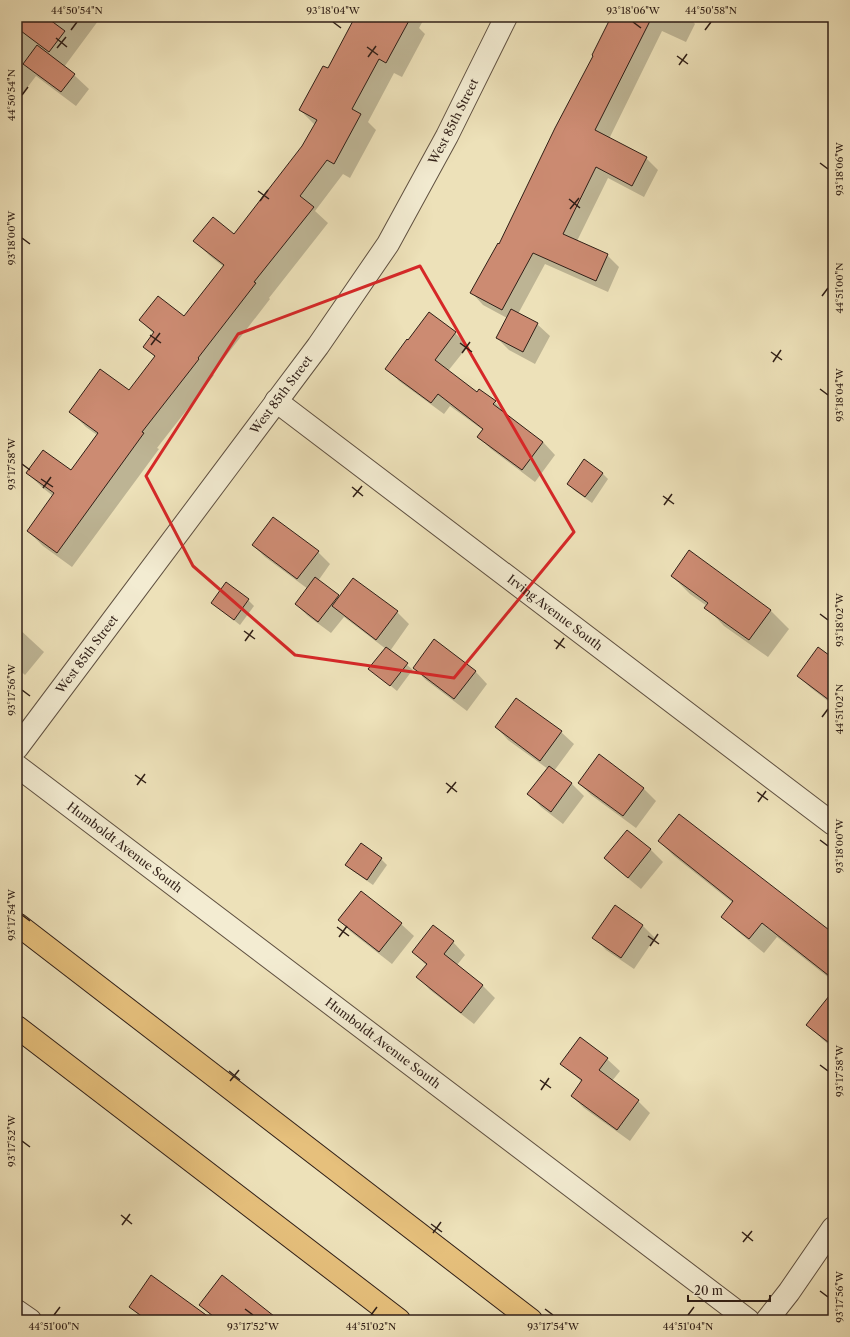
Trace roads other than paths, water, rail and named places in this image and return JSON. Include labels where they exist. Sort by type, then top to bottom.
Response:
[{"type":"highway","points":[[17,924],[531,1320]]},
{"type":"highway","points":[[17,1027],[399,1320]]},
{"type":"street","name":"West 85th Street","points":[[17,748],[318,346],[388,244],[447,136],[506,17]]},
{"type":"street","name":"Irving Avenue South","points":[[276,401],[833,824]]},
{"type":"street","name":"Humboldt Avenue South","points":[[17,766],[748,1320]]},
{"type":"street","points":[[766,1320],[789,1292],[833,1228]]},
{"type":"street","points":[[17,1310],[30,1320]]}]
